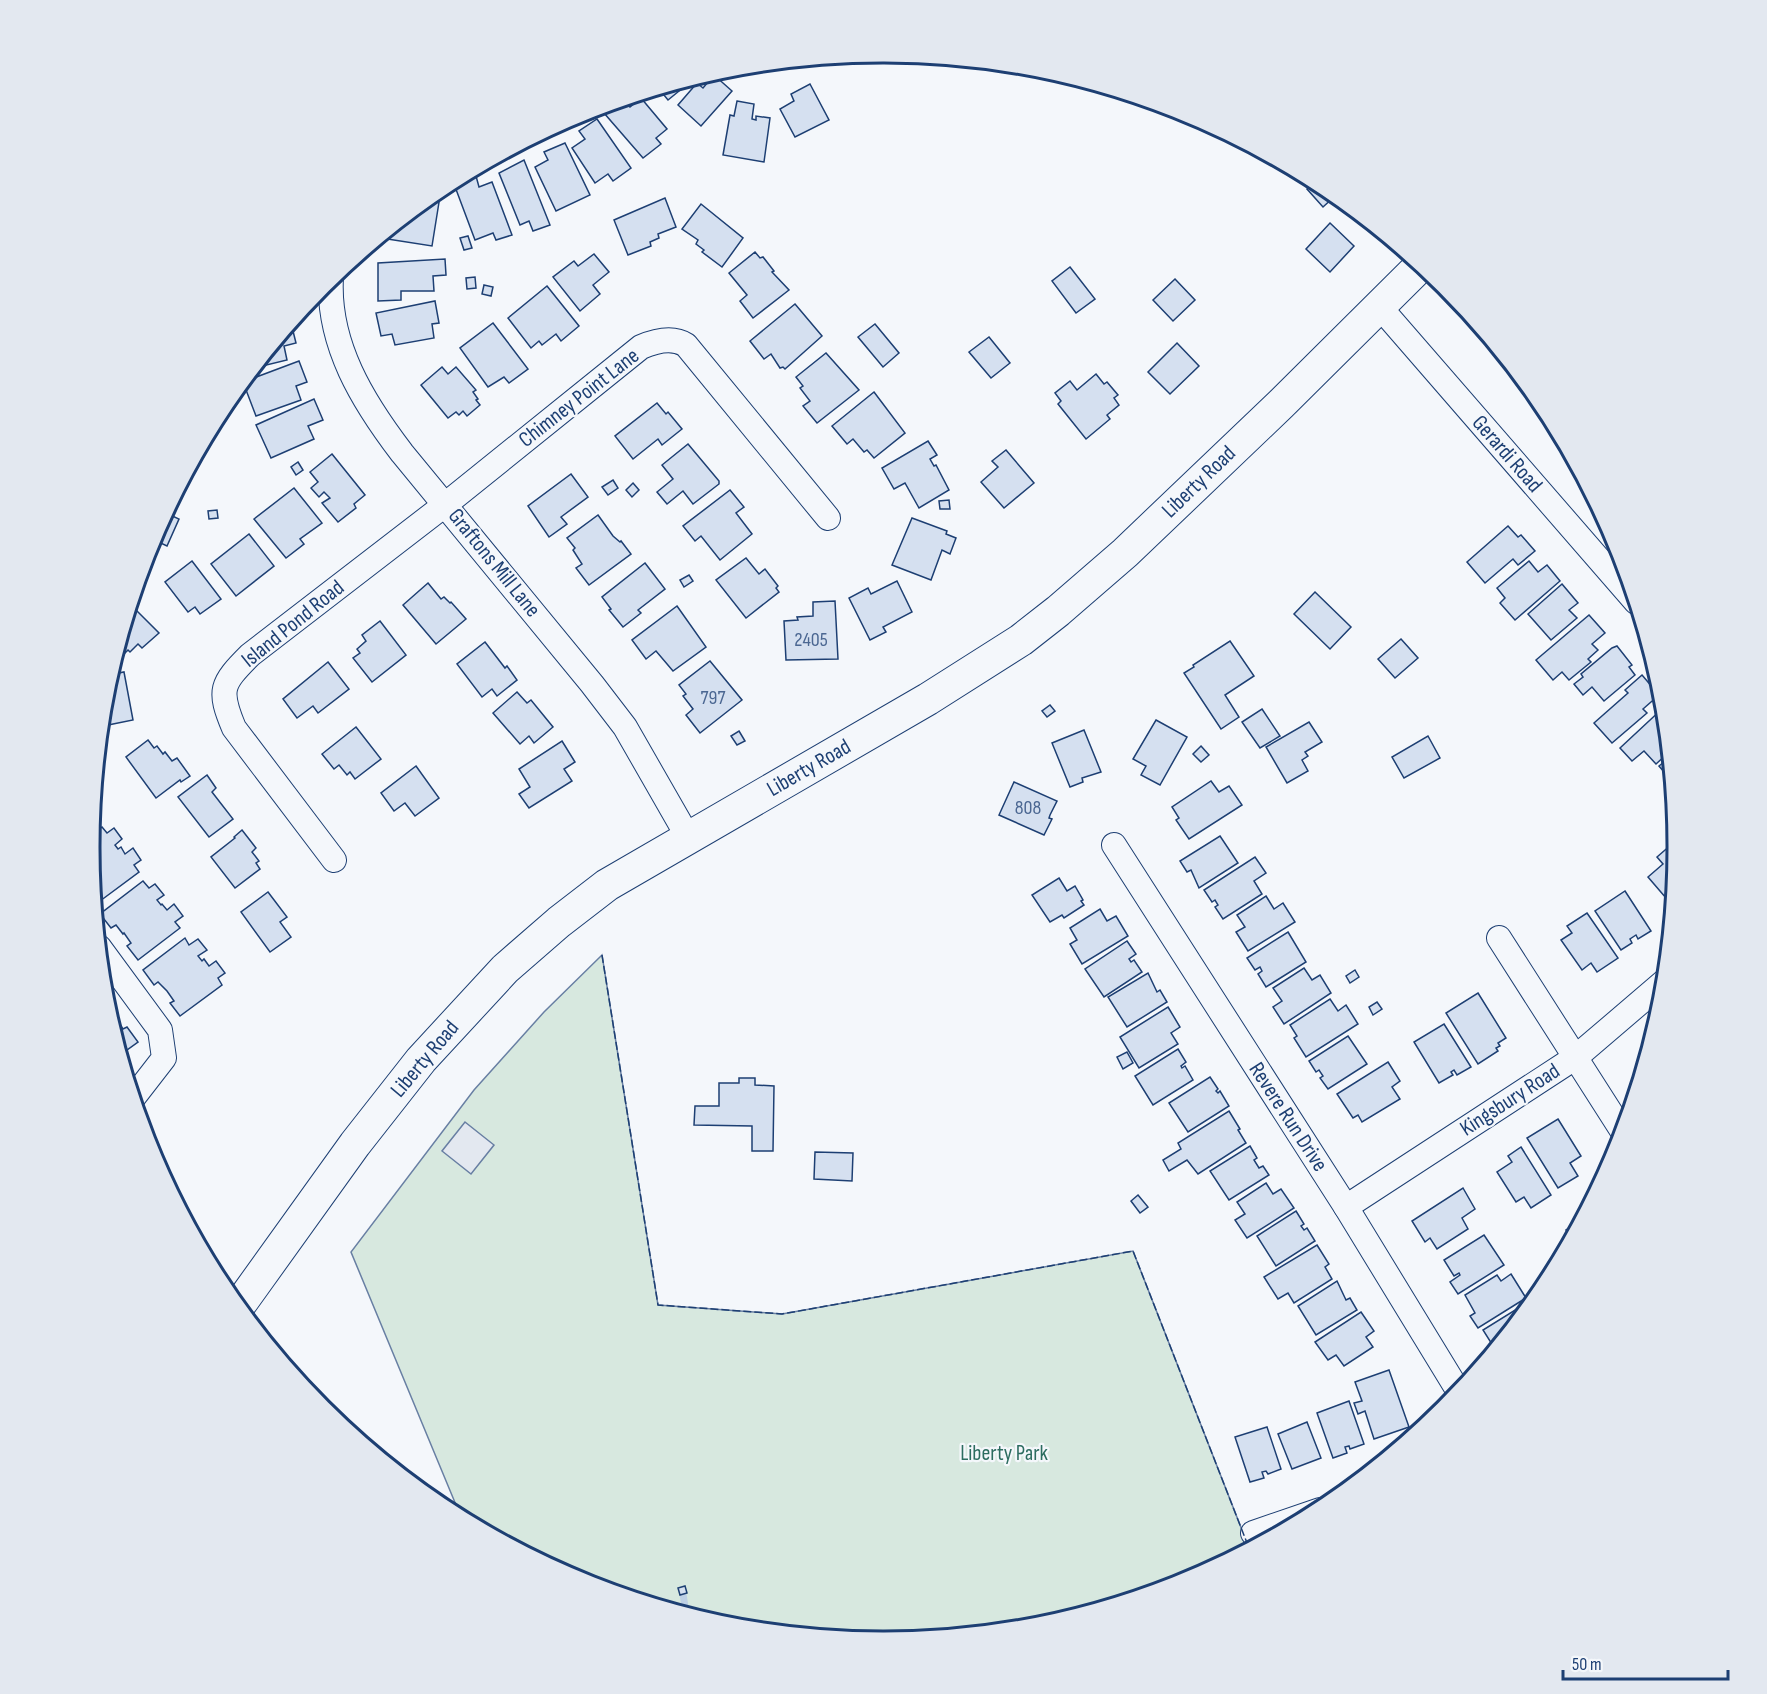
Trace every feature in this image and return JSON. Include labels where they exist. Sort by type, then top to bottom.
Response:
[{"type":"main road","name":"Liberty Road","points":[[244,1299],[356,1144],[421,1060],[505,969],[559,922],[607,885],[928,699],[1021,639],[1058,611],[1151,528],[1281,404],[1414,271]]},
{"type":"street","name":"Graftons Mill Lane","points":[[331,291],[336,335],[353,379],[374,416],[625,727],[688,837]]},
{"type":"street","name":"Gerardi Road","points":[[1379,306],[1624,589]]},
{"type":"street","name":"Chimney Point Lane","points":[[446,504],[641,347],[662,340],[679,341],[686,345],[828,518]]},
{"type":"street","name":"Island Pond Road","points":[[334,860],[234,728],[225,705],[223,695],[225,687],[237,668],[250,655],[446,504]]},
{"type":"street","name":"Revere Run Drive","points":[[1114,845],[1346,1207],[1454,1384]]},
{"type":"street","points":[[1499,938],[1617,1123]]},
{"type":"street","points":[[108,959],[160,1030],[164,1058],[139,1092]]},
{"type":"street","name":"Kingsbury Road","points":[[1346,1207],[1576,1057],[1654,991]]},
{"type":"street","points":[[1253,1533],[1279,1524]]},
{"type":"green space","name":"Liberty Park","points":[[602,955],[658,1305],[782,1314],[1133,1251],[1246,1541],[1184,1571],[1136,1589],[1036,1616],[935,1629],[884,1631],[832,1629],[731,1616],[631,1589],[537,1550],[491,1526],[455,1504],[351,1252],[474,1090],[544,1012]]},
{"type":"shaded area","points":[[465,1122],[494,1145],[471,1174],[442,1151]]},
{"type":"building","points":[[720,81],[732,91],[701,126],[678,105],[694,87],[700,85],[703,88],[706,84]]},
{"type":"building","points":[[810,84],[829,120],[795,137],[780,109],[794,101],[791,94]]},
{"type":"building","points":[[680,90],[668,100],[664,95]]},
{"type":"building","points":[[644,101],[667,129],[656,138],[661,144],[643,158],[605,115]]},
{"type":"building","points":[[737,101],[754,104],[752,119],[756,120],[756,116],[770,118],[764,162],[723,155],[730,115],[734,116]]},
{"type":"building","points":[[597,119],[631,168],[613,181],[608,174],[595,183],[572,148],[585,139],[579,131]]},
{"type":"building","points":[[565,143],[590,195],[556,211],[535,167],[548,160],[544,152]]},
{"type":"building","points":[[524,160],[550,225],[533,231],[529,221],[520,225],[499,173]]},
{"type":"building","points":[[476,177],[479,187],[492,182],[512,235],[496,240],[493,233],[475,240],[456,190]]},
{"type":"building","points":[[1308,188],[1329,202],[1323,207]]},
{"type":"building","points":[[665,198],[676,227],[658,234],[659,238],[650,242],[651,246],[628,255],[614,220]]},
{"type":"building","points":[[439,201],[432,246],[389,239]]},
{"type":"building","points":[[701,204],[743,238],[722,267],[702,252],[704,250],[696,244],[698,240],[682,229]]},
{"type":"building","points":[[1330,223],[1354,246],[1330,272],[1306,249]]},
{"type":"building","points":[[468,236],[472,248],[464,250],[460,238]]},
{"type":"building","points":[[755,252],[760,258],[763,257],[774,271],[772,272],[789,290],[753,318],[740,301],[747,295],[729,273]]},
{"type":"building","points":[[594,254],[609,272],[593,285],[600,294],[580,311],[553,277],[574,261],[578,266]]},
{"type":"building","points":[[445,259],[446,275],[433,276],[434,291],[401,291],[401,300],[378,301],[378,263]]},
{"type":"building","points":[[1070,267],[1095,299],[1076,313],[1052,281]]},
{"type":"building","points":[[475,277],[476,288],[467,289],[466,278]]},
{"type":"building","points":[[1175,279],[1195,300],[1173,321],[1153,300]]},
{"type":"building","points":[[484,285],[493,287],[491,296],[482,294]]},
{"type":"building","points":[[547,286],[579,326],[561,341],[556,334],[542,345],[539,341],[531,348],[508,318]]},
{"type":"building","points":[[435,301],[439,323],[432,324],[434,338],[395,345],[392,334],[381,336],[376,313]]},
{"type":"building","points":[[795,304],[822,336],[785,369],[780,368],[771,354],[764,359],[750,341]]},
{"type":"building","points":[[493,323],[528,369],[509,383],[504,377],[488,387],[460,348]]},
{"type":"building","points":[[875,324],[899,353],[883,367],[858,337]]},
{"type":"building","points":[[293,331],[296,343],[284,346],[287,360],[266,365]]},
{"type":"building","points":[[989,337],[1010,363],[991,378],[969,352]]},
{"type":"building","points":[[1177,343],[1199,366],[1170,394],[1148,372]]},
{"type":"building","points":[[826,353],[859,390],[817,423],[803,406],[810,401],[800,388],[803,386],[796,377]]},
{"type":"building","points":[[299,361],[307,382],[296,386],[301,400],[256,416],[247,391],[257,377]]},
{"type":"building","points":[[442,367],[448,374],[456,367],[476,390],[473,392],[480,405],[467,416],[463,411],[459,415],[456,412],[448,418],[421,385]]},
{"type":"building","points":[[1096,374],[1104,384],[1107,382],[1118,395],[1114,398],[1119,405],[1107,415],[1110,419],[1086,439],[1058,404],[1061,401],[1055,393],[1070,381],[1077,390]]},
{"type":"building","points":[[874,392],[905,433],[874,458],[867,450],[864,452],[853,439],[847,444],[832,426]]},
{"type":"building","points":[[314,399],[323,420],[308,426],[314,439],[271,458],[256,425]]},
{"type":"building","points":[[657,403],[682,429],[662,445],[658,439],[633,459],[615,436]]},
{"type":"building","points":[[928,441],[937,455],[930,459],[934,466],[936,465],[949,490],[919,508],[905,483],[894,489],[882,468]]},
{"type":"building","points":[[688,444],[719,481],[719,484],[693,504],[683,491],[667,504],[657,492],[673,479],[662,465]]},
{"type":"building","points":[[1006,450],[1034,483],[1004,508],[981,482],[998,467],[992,461]]},
{"type":"building","points":[[332,454],[365,495],[354,504],[356,508],[338,522],[322,503],[330,498],[324,492],[319,497],[311,488],[318,482],[310,472]]},
{"type":"building","points":[[298,462],[303,470],[296,475],[291,467]]},
{"type":"building","points":[[571,474],[588,497],[561,517],[567,524],[549,537],[528,506]]},
{"type":"building","points":[[613,480],[618,488],[608,495],[602,487]]},
{"type":"building","points":[[633,483],[639,490],[632,497],[626,490]]},
{"type":"building","points":[[294,488],[322,523],[300,539],[304,544],[286,558],[254,519]]},
{"type":"building","points":[[730,490],[744,507],[736,513],[752,534],[720,560],[701,536],[695,541],[683,526]]},
{"type":"building","points":[[949,500],[950,509],[940,509],[939,501]]},
{"type":"building","points":[[217,510],[218,518],[209,519],[208,511]]},
{"type":"building","points":[[598,515],[613,536],[621,541],[631,554],[589,585],[576,568],[582,564],[573,550],[575,548],[567,538]]},
{"type":"building","points":[[173,516],[179,519],[167,546],[161,543]]},
{"type":"building","points":[[912,518],[947,531],[946,534],[956,538],[950,554],[942,550],[931,580],[892,565]]},
{"type":"building","points":[[1508,526],[1518,537],[1521,535],[1535,551],[1518,565],[1513,559],[1485,583],[1467,562]]},
{"type":"building","points":[[249,534],[274,566],[236,596],[211,564]]},
{"type":"building","points":[[746,558],[759,574],[765,569],[778,586],[776,588],[779,592],[746,618],[716,580]]},
{"type":"building","points":[[192,561],[221,599],[200,614],[195,607],[188,612],[165,582]]},
{"type":"building","points":[[1529,561],[1538,572],[1547,565],[1560,581],[1515,620],[1500,603],[1505,598],[1497,588]]},
{"type":"building","points":[[645,563],[665,589],[638,610],[641,613],[623,627],[602,597]]},
{"type":"building","points":[[689,575],[693,581],[684,587],[680,580]]},
{"type":"building","points":[[897,581],[912,612],[883,627],[886,632],[870,640],[849,598],[868,588],[871,594]]},
{"type":"building","points":[[428,583],[441,599],[444,597],[451,602],[466,619],[436,644],[403,605]]},
{"type":"building","points":[[1562,584],[1578,603],[1569,610],[1577,618],[1551,640],[1528,614]]},
{"type":"building","points":[[1315,592],[1351,627],[1330,649],[1294,614]]},
{"type":"building","points":[[835,601],[838,659],[786,660],[784,621],[813,616],[813,602]]},
{"type":"building","points":[[677,606],[706,647],[673,671],[656,651],[646,659],[632,640]]},
{"type":"building","points":[[136,610],[159,633],[142,648],[138,644],[130,652],[128,650],[124,654]]},
{"type":"building","points":[[1589,615],[1605,633],[1592,644],[1598,650],[1588,659],[1591,662],[1569,680],[1562,672],[1553,680],[1536,660]]},
{"type":"building","points":[[380,621],[406,655],[372,682],[353,658],[360,653],[357,649],[366,641],[362,635]]},
{"type":"building","points":[[1401,639],[1418,658],[1395,678],[1378,659]]},
{"type":"building","points":[[1230,641],[1254,676],[1225,695],[1239,717],[1221,729],[1184,673]]},
{"type":"building","points":[[485,642],[517,680],[497,696],[492,689],[482,697],[457,664]]},
{"type":"building","points":[[1617,646],[1632,665],[1629,667],[1635,675],[1604,701],[1592,687],[1583,695],[1574,684],[1583,677],[1581,674]]},
{"type":"building","points":[[710,661],[742,700],[700,733],[686,715],[693,709],[683,696],[686,694],[679,685]]},
{"type":"building","points":[[328,662],[349,689],[318,713],[313,706],[297,718],[283,699]]},
{"type":"building","points":[[124,672],[133,720],[110,725],[115,694],[120,673]]},
{"type":"building","points":[[1642,675],[1650,684],[1653,700],[1643,709],[1647,713],[1612,743],[1594,723],[1628,693],[1625,690]]},
{"type":"building","points":[[517,692],[527,703],[531,700],[553,727],[534,743],[529,736],[520,744],[493,713]]},
{"type":"building","points":[[1050,705],[1055,711],[1047,717],[1042,711]]},
{"type":"building","points":[[1262,709],[1280,736],[1260,748],[1242,722]]},
{"type":"building","points":[[1656,715],[1662,758],[1656,764],[1644,751],[1632,761],[1620,748]]},
{"type":"building","points":[[1156,720],[1187,737],[1160,785],[1141,775],[1146,766],[1133,759]]},
{"type":"building","points":[[1309,722],[1322,742],[1305,752],[1308,756],[1302,760],[1308,771],[1287,783],[1266,747]]},
{"type":"building","points":[[356,727],[381,759],[355,779],[350,772],[347,775],[339,765],[334,769],[322,754]]},
{"type":"building","points":[[1084,730],[1101,772],[1082,778],[1083,782],[1070,787],[1052,743]]},
{"type":"building","points":[[739,731],[745,741],[737,745],[731,736]]},
{"type":"building","points":[[1428,736],[1440,758],[1404,778],[1392,757]]},
{"type":"building","points":[[148,740],[154,748],[157,746],[163,754],[165,752],[172,761],[177,758],[190,776],[181,782],[180,780],[156,798],[126,757]]},
{"type":"building","points":[[562,741],[575,762],[564,769],[572,781],[529,808],[519,794],[530,787],[519,769]]},
{"type":"building","points":[[1201,746],[1209,755],[1201,762],[1193,754]]},
{"type":"building","points":[[416,766],[439,798],[415,816],[405,803],[394,811],[381,793]]},
{"type":"building","points":[[207,775],[216,788],[212,792],[233,819],[209,837],[178,797]]},
{"type":"building","points":[[1211,781],[1219,792],[1229,786],[1242,805],[1189,839],[1176,820],[1179,818],[1172,807]]},
{"type":"building","points":[[1014,782],[1057,801],[1044,835],[999,815]]},
{"type":"building","points":[[102,827],[107,833],[114,828],[122,839],[115,845],[118,849],[121,847],[125,854],[133,848],[141,860],[134,865],[139,872],[101,900],[99,847],[100,829]]},
{"type":"building","points":[[242,830],[256,848],[252,852],[259,861],[256,863],[260,869],[235,888],[211,857]]},
{"type":"building","points":[[1220,836],[1238,863],[1199,888],[1191,870],[1187,872],[1180,861]]},
{"type":"building","points":[[1667,848],[1666,898],[1648,877],[1663,864],[1657,857]]},
{"type":"building","points":[[1255,857],[1266,873],[1254,881],[1262,894],[1223,919],[1215,907],[1218,905],[1215,900],[1212,902],[1204,890]]},
{"type":"building","points":[[1059,878],[1067,891],[1075,886],[1084,905],[1064,918],[1062,915],[1050,922],[1032,895]]},
{"type":"building","points":[[143,881],[149,888],[155,884],[164,895],[157,900],[161,905],[167,910],[174,904],[183,916],[175,922],[180,928],[138,960],[127,946],[131,943],[124,933],[116,925],[111,928],[103,918],[102,912]]},
{"type":"building","points":[[1625,891],[1651,931],[1638,939],[1636,935],[1630,939],[1632,943],[1621,950],[1595,911]]},
{"type":"building","points":[[268,892],[287,917],[280,922],[291,937],[270,952],[241,912]]},
{"type":"building","points":[[1266,896],[1274,909],[1283,903],[1295,922],[1248,951],[1236,932],[1245,927],[1237,915]]},
{"type":"building","points":[[1100,909],[1107,921],[1116,916],[1128,936],[1082,964],[1070,944],[1077,940],[1070,928]]},
{"type":"building","points":[[1587,913],[1618,958],[1597,972],[1591,963],[1582,970],[1561,940],[1572,933],[1567,926]]},
{"type":"building","points":[[1288,932],[1306,962],[1266,987],[1258,974],[1262,971],[1260,967],[1255,970],[1247,958]]},
{"type":"building","points":[[185,938],[189,945],[198,939],[207,950],[198,956],[202,961],[204,959],[209,966],[216,961],[225,973],[218,978],[222,985],[180,1016],[170,1003],[174,1001],[167,991],[158,982],[154,985],[143,970]]},
{"type":"building","points":[[1127,941],[1136,954],[1129,959],[1131,962],[1134,960],[1142,972],[1104,997],[1085,969]]},
{"type":"building","points":[[1304,968],[1312,980],[1320,975],[1331,993],[1284,1024],[1273,1007],[1282,1001],[1273,988]]},
{"type":"building","points":[[1355,970],[1359,977],[1350,983],[1346,976]]},
{"type":"building","points":[[1148,973],[1157,992],[1160,990],[1167,1002],[1127,1027],[1108,997]]},
{"type":"building","points":[[1478,993],[1506,1038],[1498,1043],[1500,1046],[1496,1048],[1498,1051],[1478,1064],[1446,1013]]},
{"type":"building","points":[[1330,999],[1338,1011],[1346,1005],[1358,1024],[1306,1057],[1294,1038],[1297,1036],[1290,1025]]},
{"type":"building","points":[[1377,1002],[1382,1009],[1373,1015],[1369,1007]]},
{"type":"building","points":[[1168,1007],[1180,1027],[1171,1033],[1178,1044],[1139,1068],[1120,1037]]},
{"type":"building","points":[[1444,1024],[1471,1067],[1457,1075],[1454,1070],[1451,1072],[1453,1075],[1439,1083],[1414,1042]]},
{"type":"building","points":[[121,1025],[123,1029],[127,1027],[138,1042],[126,1051]]},
{"type":"building","points":[[1348,1036],[1367,1064],[1328,1089],[1320,1078],[1323,1076],[1319,1070],[1316,1072],[1309,1061]]},
{"type":"building","points":[[1178,1049],[1186,1062],[1181,1066],[1182,1068],[1185,1066],[1193,1080],[1153,1105],[1135,1076]]},
{"type":"building","points":[[1127,1052],[1133,1063],[1123,1069],[1117,1057]]},
{"type":"building","points":[[1388,1062],[1400,1081],[1392,1087],[1400,1099],[1362,1122],[1358,1115],[1353,1118],[1337,1094]]},
{"type":"building","points":[[1210,1077],[1218,1089],[1216,1091],[1218,1093],[1220,1091],[1229,1106],[1188,1132],[1169,1103]]},
{"type":"building","points":[[739,1078],[755,1078],[755,1085],[774,1086],[773,1151],[752,1151],[752,1126],[694,1125],[695,1106],[719,1106],[719,1083],[739,1083]]},
{"type":"building","points":[[1229,1111],[1246,1143],[1198,1174],[1187,1160],[1169,1171],[1163,1160],[1181,1149],[1178,1143]]},
{"type":"building","points":[[1558,1119],[1581,1156],[1570,1163],[1578,1176],[1558,1188],[1527,1138]]},
{"type":"building","points":[[1250,1146],[1257,1158],[1254,1160],[1259,1168],[1263,1166],[1269,1175],[1229,1200],[1210,1171]]},
{"type":"building","points":[[1521,1147],[1551,1195],[1531,1208],[1524,1197],[1516,1202],[1497,1172],[1512,1162],[1508,1156]]},
{"type":"building","points":[[815,1152],[853,1153],[852,1181],[814,1179]]},
{"type":"building","points":[[1266,1183],[1273,1194],[1281,1189],[1294,1208],[1247,1238],[1235,1220],[1245,1214],[1237,1202]]},
{"type":"building","points":[[1463,1188],[1475,1209],[1462,1218],[1468,1229],[1437,1249],[1430,1238],[1425,1242],[1412,1221]]},
{"type":"building","points":[[1138,1195],[1148,1207],[1140,1213],[1131,1201]]},
{"type":"building","points":[[1296,1211],[1304,1224],[1301,1226],[1304,1230],[1307,1228],[1315,1241],[1276,1266],[1257,1236]]},
{"type":"building","points":[[1484,1235],[1504,1265],[1458,1294],[1450,1282],[1460,1275],[1459,1273],[1454,1276],[1444,1260]]},
{"type":"building","points":[[1317,1245],[1329,1264],[1325,1267],[1332,1279],[1294,1303],[1288,1293],[1278,1299],[1264,1277]]},
{"type":"building","points":[[1511,1274],[1525,1297],[1478,1328],[1470,1316],[1475,1313],[1465,1295],[1497,1275],[1501,1281]]},
{"type":"building","points":[[1337,1281],[1346,1300],[1350,1298],[1357,1310],[1316,1335],[1298,1306]]},
{"type":"building","points":[[1515,1310],[1491,1342],[1483,1330]]},
{"type":"building","points":[[1361,1312],[1374,1331],[1366,1337],[1373,1347],[1344,1366],[1336,1355],[1328,1360],[1315,1342]]},
{"type":"building","points":[[1389,1370],[1409,1427],[1374,1439],[1365,1411],[1358,1414],[1354,1403],[1362,1401],[1355,1382]]},
{"type":"building","points":[[1349,1401],[1364,1444],[1350,1449],[1349,1446],[1345,1447],[1347,1453],[1333,1458],[1317,1413]]},
{"type":"building","points":[[1307,1422],[1321,1458],[1292,1469],[1278,1434]]},
{"type":"building","points":[[1267,1427],[1281,1469],[1268,1474],[1266,1471],[1262,1472],[1264,1478],[1250,1482],[1235,1437]]},
{"type":"building","points":[[685,1586],[687,1593],[680,1595],[678,1588]]},
{"type":"waterway","points":[[683,1594],[685,1605]]},
{"type":"fence","points":[[602,955],[658,1305],[782,1314],[1133,1251],[1246,1541]]}]
